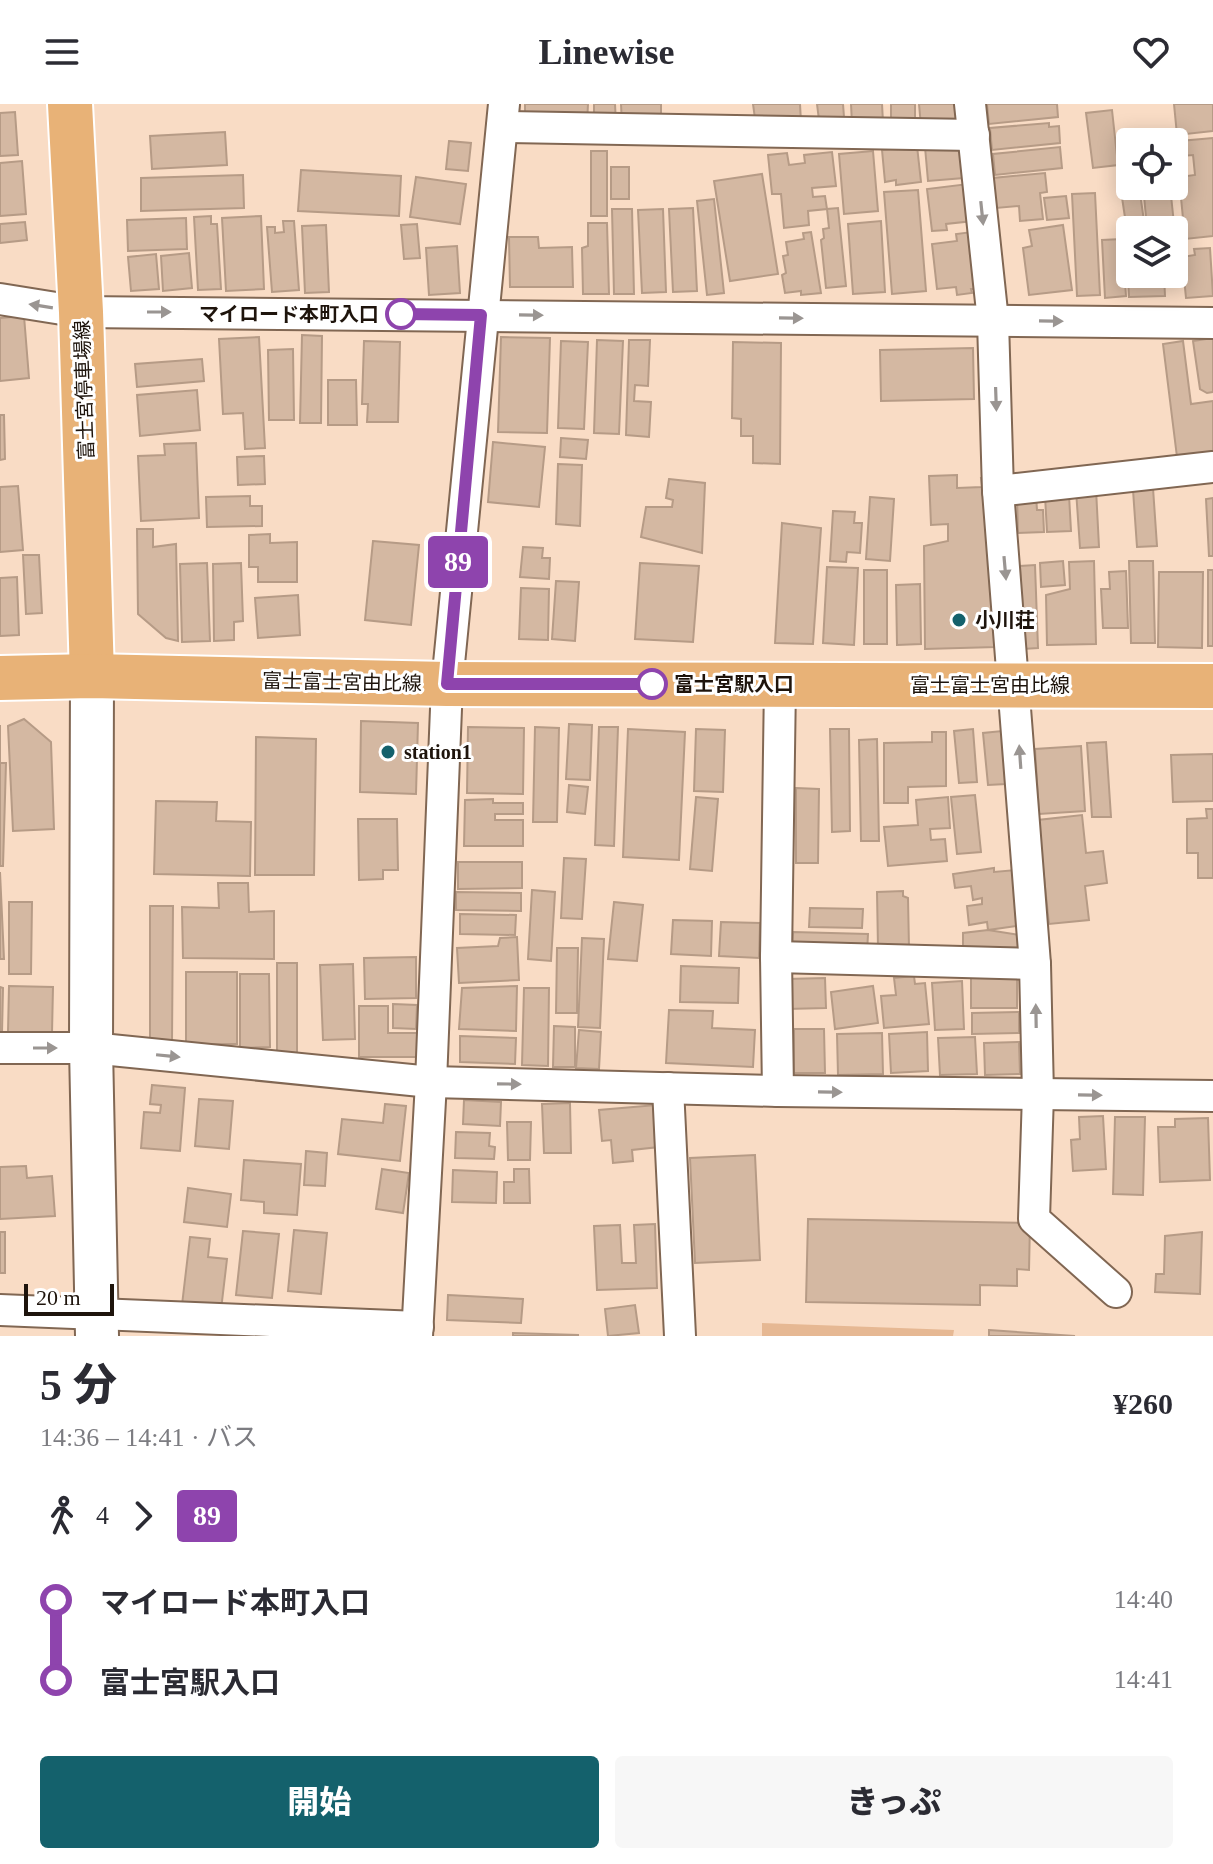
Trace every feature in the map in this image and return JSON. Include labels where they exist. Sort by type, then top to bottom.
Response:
[{"type":"main road","name":"富士宮停車場線","points":[[70,104],[81,312],[92,676]]},
{"type":"main road","name":"富士富士宮由比線","points":[[0,678],[92,676],[447,684],[1213,686]]},
{"type":"street","points":[[970,104],[993,321],[998,491],[1035,964],[1038,1094],[1034,1219],[1116,1292]]},
{"type":"street","points":[[0,1310],[97,1326],[418,1332],[447,684],[503,116],[974,135]]},
{"type":"street","points":[[0,299],[81,312],[1213,323]]},
{"type":"street","points":[[998,491],[1213,467]]},
{"type":"street","points":[[92,676],[91,1048],[97,1326]]},
{"type":"street","points":[[778,1091],[776,957],[780,684]]},
{"type":"street","points":[[776,957],[1035,964]]},
{"type":"street","points":[[0,1048],[91,1048],[431,1082],[778,1091],[1213,1096]]},
{"type":"street","points":[[668,1088],[680,1336]]},
{"type":"shaded area","points":[[762,1323],[954,1330],[953,1336],[762,1336]]},
{"type":"building","points":[[525,104],[588,104],[587,124],[525,121]]},
{"type":"building","points":[[594,104],[615,104],[616,124],[594,123]]},
{"type":"building","points":[[621,104],[661,104],[661,122],[622,125]]},
{"type":"building","points":[[753,104],[800,104],[801,122],[756,126]]},
{"type":"building","points":[[817,104],[843,104],[844,117],[819,120]]},
{"type":"building","points":[[851,104],[882,104],[883,122],[852,124]]},
{"type":"building","points":[[891,104],[915,104],[915,124],[891,125]]},
{"type":"building","points":[[919,104],[956,104],[958,121],[921,126]]},
{"type":"building","points":[[987,104],[1057,104],[1058,117],[989,124]]},
{"type":"building","points":[[1174,104],[1213,104],[1213,131],[1188,134],[1188,128],[1176,128]]},
{"type":"building","points":[[1112,110],[1116,165],[1093,168],[1086,113]]},
{"type":"building","points":[[15,112],[18,155],[0,156],[0,113]]},
{"type":"building","points":[[1049,123],[1049,127],[1059,126],[1060,143],[992,150],[990,128]]},
{"type":"building","points":[[225,132],[227,165],[152,169],[150,136]]},
{"type":"building","points":[[1213,138],[1213,236],[1188,239],[1188,216],[1183,216],[1181,200],[1188,200],[1188,176],[1195,175],[1193,155],[1188,155],[1188,140]]},
{"type":"building","points":[[449,141],[471,143],[468,171],[446,169]]},
{"type":"building","points":[[962,144],[964,178],[928,181],[925,147]]},
{"type":"building","points":[[917,146],[921,182],[896,185],[896,180],[885,182],[882,150]]},
{"type":"building","points":[[1060,147],[1062,168],[995,175],[993,154]]},
{"type":"building","points":[[591,151],[607,151],[607,216],[591,216]]},
{"type":"building","points":[[873,151],[878,211],[844,214],[839,154]]},
{"type":"building","points":[[832,152],[836,186],[812,188],[813,197],[825,196],[827,209],[808,211],[809,225],[784,228],[781,194],[772,194],[768,155],[787,153],[789,165],[805,163],[804,155]]},
{"type":"building","points":[[22,161],[26,214],[0,216],[0,163]]},
{"type":"building","points":[[611,167],[629,167],[629,199],[611,199]]},
{"type":"building","points":[[301,170],[401,176],[399,216],[298,211]]},
{"type":"building","points":[[1045,173],[1047,192],[1040,193],[1043,219],[1020,221],[1019,206],[996,208],[993,178]]},
{"type":"building","points":[[762,174],[778,274],[730,281],[714,181]]},
{"type":"building","points":[[243,175],[244,208],[141,211],[141,178]]},
{"type":"building","points":[[416,177],[466,184],[460,224],[410,217]]},
{"type":"building","points":[[968,184],[973,221],[946,224],[947,230],[932,231],[927,189]]},
{"type":"building","points":[[918,190],[926,291],[892,294],[884,192]]},
{"type":"building","points":[[1095,193],[1100,295],[1077,296],[1072,194]]},
{"type":"building","points":[[1066,196],[1069,218],[1047,220],[1044,198]]},
{"type":"building","points":[[714,199],[724,293],[707,295],[697,201]]},
{"type":"building","points":[[1122,200],[1141,200],[1143,216],[1125,216]]},
{"type":"building","points":[[1144,200],[1171,200],[1173,216],[1146,216]]},
{"type":"building","points":[[693,208],[697,291],[673,292],[669,209]]},
{"type":"building","points":[[838,208],[846,286],[826,288],[821,240],[824,238],[823,229],[829,228],[827,209]]},
{"type":"building","points":[[612,209],[632,209],[634,294],[614,294]]},
{"type":"building","points":[[663,209],[666,292],[642,293],[638,210]]},
{"type":"building","points":[[211,216],[211,224],[217,224],[221,289],[198,290],[194,217]]},
{"type":"building","points":[[261,216],[264,289],[226,291],[222,218]]},
{"type":"building","points":[[186,218],[187,249],[128,251],[127,220]]},
{"type":"building","points":[[283,221],[294,221],[299,290],[272,292],[267,227],[275,227],[275,233],[284,232]]},
{"type":"building","points":[[881,221],[885,292],[853,294],[848,224]]},
{"type":"building","points":[[25,222],[27,240],[0,243],[0,224]]},
{"type":"building","points":[[588,223],[607,223],[609,294],[583,294],[582,248],[588,246]]},
{"type":"building","points":[[417,224],[420,258],[404,259],[401,225]]},
{"type":"building","points":[[326,225],[329,292],[305,293],[302,226]]},
{"type":"building","points":[[1063,225],[1072,290],[1029,295],[1023,248],[1032,246],[1029,230]]},
{"type":"building","points":[[811,232],[821,293],[785,293],[782,275],[786,273],[783,256],[788,255],[786,242],[804,239],[803,233]]},
{"type":"building","points":[[972,232],[978,289],[957,295],[956,287],[937,289],[932,244],[957,241],[956,234]]},
{"type":"building","points":[[509,237],[538,237],[539,248],[572,247],[573,287],[510,287]]},
{"type":"building","points":[[1116,239],[1116,288],[1125,288],[1126,296],[1105,298],[1102,240]]},
{"type":"building","points":[[457,246],[460,293],[429,295],[426,248]]},
{"type":"building","points":[[1210,248],[1213,296],[1186,298],[1188,256],[1195,255],[1194,249]]},
{"type":"building","points":[[189,253],[192,288],[163,291],[161,256]]},
{"type":"building","points":[[156,254],[159,289],[131,291],[128,257]]},
{"type":"building","points":[[1128,288],[1165,288],[1165,296],[1129,297]]},
{"type":"building","points":[[24,316],[29,378],[0,381],[0,318]]},
{"type":"building","points":[[302,335],[322,336],[321,423],[300,423]]},
{"type":"building","points":[[259,337],[265,448],[245,449],[243,413],[223,414],[219,339]]},
{"type":"building","points":[[501,337],[550,338],[547,433],[498,432]]},
{"type":"building","points":[[1213,338],[1213,392],[1207,393],[1200,389],[1193,341]]},
{"type":"building","points":[[597,340],[623,341],[619,434],[594,433]]},
{"type":"building","points":[[629,340],[650,340],[648,386],[635,385],[634,401],[651,402],[649,437],[626,435]]},
{"type":"building","points":[[364,341],[400,342],[398,422],[367,422],[368,404],[362,404]]},
{"type":"building","points":[[561,341],[588,342],[584,429],[558,428]]},
{"type":"building","points":[[1183,341],[1191,404],[1213,401],[1213,453],[1177,457],[1163,344]]},
{"type":"building","points":[[733,342],[781,343],[780,464],[753,463],[753,436],[741,436],[741,419],[732,418]]},
{"type":"building","points":[[973,348],[974,399],[881,401],[880,350]]},
{"type":"building","points":[[293,349],[294,420],[269,420],[268,350]]},
{"type":"building","points":[[202,359],[204,381],[137,387],[135,364]]},
{"type":"building","points":[[328,380],[356,380],[357,425],[328,425]]},
{"type":"building","points":[[197,390],[200,430],[140,436],[137,395]]},
{"type":"building","points":[[0,415],[4,415],[5,459],[0,460]]},
{"type":"building","points":[[561,438],[588,440],[586,459],[560,457]]},
{"type":"building","points":[[493,442],[545,447],[539,507],[488,502]]},
{"type":"building","points":[[196,443],[199,518],[141,521],[138,456],[165,455],[164,444]]},
{"type":"building","points":[[264,456],[265,484],[238,485],[237,457]]},
{"type":"building","points":[[558,464],[582,465],[580,526],[556,524]]},
{"type":"building","points":[[957,475],[957,488],[982,487],[981,478],[990,478],[996,647],[925,649],[924,546],[948,541],[948,524],[931,525],[929,476]]},
{"type":"building","points":[[669,479],[705,483],[702,553],[641,537],[646,507],[672,507],[673,500],[666,498]]},
{"type":"building","points":[[18,486],[23,550],[0,552],[0,487]]},
{"type":"building","points":[[1153,488],[1157,546],[1137,547],[1133,490]]},
{"type":"building","points":[[1096,489],[1099,547],[1080,548],[1076,490]]},
{"type":"building","points":[[1036,495],[1037,510],[1043,510],[1044,532],[1018,533],[1017,496]]},
{"type":"building","points":[[1069,495],[1071,531],[1047,532],[1045,496]]},
{"type":"building","points":[[250,496],[250,506],[262,506],[262,526],[207,527],[206,497]]},
{"type":"building","points":[[870,497],[894,499],[890,561],[866,559]]},
{"type":"building","points":[[1213,498],[1213,556],[1209,556],[1206,499]]},
{"type":"building","points":[[833,511],[855,512],[854,523],[862,523],[860,553],[847,552],[846,562],[830,561]]},
{"type":"building","points":[[782,523],[821,528],[813,644],[775,643]]},
{"type":"building","points":[[137,529],[153,529],[153,547],[176,544],[178,641],[166,638],[138,614]]},
{"type":"building","points":[[270,534],[270,543],[297,542],[297,582],[258,582],[258,567],[249,567],[249,535]]},
{"type":"building","points":[[373,541],[419,545],[411,625],[365,620]]},
{"type":"building","points":[[523,547],[543,548],[542,558],[550,558],[549,579],[520,577]]},
{"type":"building","points":[[23,555],[39,555],[42,613],[26,614]]},
{"type":"building","points":[[1063,561],[1065,585],[1041,587],[1040,563]]},
{"type":"building","points":[[1094,561],[1096,644],[1047,645],[1046,595],[1070,589],[1069,562]]},
{"type":"building","points":[[1129,561],[1153,561],[1155,643],[1131,643]]},
{"type":"building","points":[[207,563],[210,641],[182,642],[180,564]]},
{"type":"building","points":[[241,563],[243,621],[234,622],[234,640],[214,641],[213,564]]},
{"type":"building","points":[[640,563],[699,566],[693,642],[635,639]]},
{"type":"building","points":[[1035,565],[1038,648],[1023,649],[1020,566]]},
{"type":"building","points":[[827,567],[858,568],[854,645],[823,643]]},
{"type":"building","points":[[864,570],[887,570],[887,644],[864,644]]},
{"type":"building","points":[[1208,570],[1213,570],[1213,646],[1208,646]]},
{"type":"building","points":[[1126,571],[1128,628],[1103,628],[1101,589],[1110,589],[1109,572]]},
{"type":"building","points":[[1159,572],[1203,572],[1202,648],[1158,647]]},
{"type":"building","points":[[17,577],[19,635],[0,636],[0,578]]},
{"type":"building","points":[[556,581],[579,582],[575,641],[552,639]]},
{"type":"building","points":[[920,584],[921,644],[897,645],[896,585]]},
{"type":"building","points":[[521,588],[549,589],[548,640],[519,639]]},
{"type":"building","points":[[298,595],[300,635],[258,638],[255,598]]},
{"type":"building","points":[[24,719],[51,742],[54,829],[13,831],[8,726]]},
{"type":"building","points":[[361,721],[418,723],[416,794],[360,792]]},
{"type":"building","points":[[569,724],[592,725],[590,780],[566,779]]},
{"type":"building","points":[[468,727],[524,728],[523,794],[467,793]]},
{"type":"building","points":[[535,727],[559,728],[557,822],[533,822]]},
{"type":"building","points":[[599,727],[618,727],[614,846],[595,845]]},
{"type":"building","points":[[628,729],[685,732],[679,860],[623,857]]},
{"type":"building","points":[[696,729],[725,730],[723,792],[694,791]]},
{"type":"building","points":[[830,729],[849,729],[850,831],[832,832]]},
{"type":"building","points":[[973,729],[977,782],[959,783],[954,731]]},
{"type":"building","points":[[1002,731],[1006,784],[988,785],[983,733]]},
{"type":"building","points":[[932,732],[946,732],[946,786],[908,787],[908,803],[884,803],[884,743],[932,742]]},
{"type":"building","points":[[256,737],[316,739],[314,875],[255,875]]},
{"type":"building","points":[[877,739],[879,841],[861,841],[859,740]]},
{"type":"building","points":[[1106,742],[1111,817],[1092,817],[1087,743]]},
{"type":"building","points":[[1081,746],[1085,811],[1039,814],[1035,749]]},
{"type":"building","points":[[1213,754],[1213,801],[1173,802],[1171,755]]},
{"type":"building","points":[[0,763],[6,763],[3,866],[0,866]]},
{"type":"building","points":[[569,785],[588,787],[585,814],[567,812]]},
{"type":"building","points":[[796,788],[819,789],[818,863],[796,863]]},
{"type":"building","points":[[975,795],[981,852],[957,854],[951,797]]},
{"type":"building","points":[[696,797],[718,799],[712,871],[690,869]]},
{"type":"building","points":[[948,797],[950,828],[930,829],[931,840],[945,839],[947,861],[888,866],[884,827],[918,825],[916,800]]},
{"type":"building","points":[[493,799],[493,803],[523,803],[523,814],[495,814],[495,820],[523,820],[523,846],[464,846],[465,800]]},
{"type":"building","points":[[156,801],[217,802],[216,821],[251,822],[250,876],[154,874]]},
{"type":"building","points":[[1206,809],[1213,809],[1213,878],[1198,878],[1198,853],[1187,853],[1187,819],[1207,818]]},
{"type":"building","points":[[1082,815],[1086,853],[1103,851],[1107,883],[1085,886],[1089,920],[1049,924],[1038,820]]},
{"type":"building","points":[[358,819],[397,819],[398,870],[383,870],[383,879],[359,880]]},
{"type":"building","points":[[564,858],[586,859],[582,919],[561,918]]},
{"type":"building","points":[[458,862],[522,862],[522,888],[458,889]]},
{"type":"building","points":[[994,868],[994,872],[1016,870],[1023,925],[988,930],[987,922],[969,925],[967,906],[982,904],[982,898],[973,900],[971,886],[955,888],[953,874]]},
{"type":"building","points":[[0,872],[4,959],[0,959]]},
{"type":"building","points":[[218,883],[248,883],[249,912],[274,911],[274,959],[183,958],[182,907],[219,908]]},
{"type":"building","points":[[532,890],[555,892],[551,961],[528,959]]},
{"type":"building","points":[[903,891],[903,896],[908,898],[909,948],[878,948],[877,892]]},
{"type":"building","points":[[456,892],[521,893],[521,911],[456,910]]},
{"type":"building","points":[[9,902],[32,902],[31,974],[9,974]]},
{"type":"building","points":[[614,902],[643,905],[637,961],[608,959]]},
{"type":"building","points":[[150,906],[173,906],[172,1042],[150,1042]]},
{"type":"building","points":[[810,908],[863,909],[862,928],[809,927]]},
{"type":"building","points":[[460,914],[516,915],[515,935],[460,934]]},
{"type":"building","points":[[673,920],[712,921],[711,956],[671,954]]},
{"type":"building","points":[[721,922],[760,923],[759,958],[719,956]]},
{"type":"building","points":[[988,930],[1019,935],[1018,955],[963,954],[963,933]]},
{"type":"building","points":[[793,932],[868,934],[867,953],[792,951]]},
{"type":"building","points":[[517,937],[519,980],[459,983],[457,948],[498,946],[500,938]]},
{"type":"building","points":[[582,938],[604,939],[600,1028],[578,1027]]},
{"type":"building","points":[[557,948],[578,948],[577,1013],[556,1013]]},
{"type":"building","points":[[416,957],[416,998],[365,999],[364,958]]},
{"type":"building","points":[[277,963],[297,963],[297,1056],[277,1056]]},
{"type":"building","points":[[353,964],[355,1039],[323,1040],[320,965]]},
{"type":"building","points":[[681,966],[739,968],[738,1003],[680,1002]]},
{"type":"building","points":[[186,972],[237,972],[237,1044],[186,1044]]},
{"type":"building","points":[[240,974],[269,974],[270,1047],[240,1048]]},
{"type":"building","points":[[1017,974],[1017,1008],[971,1008],[971,975]]},
{"type":"building","points":[[914,976],[915,984],[925,983],[929,1024],[884,1028],[881,996],[896,995],[894,978]]},
{"type":"building","points":[[825,978],[826,1008],[787,1009],[786,979]]},
{"type":"building","points":[[962,981],[964,1029],[935,1030],[932,983]]},
{"type":"building","points":[[9,986],[53,987],[52,1033],[8,1032]]},
{"type":"building","points":[[517,986],[516,1031],[459,1029],[462,988]]},
{"type":"building","points":[[873,986],[878,1023],[835,1029],[831,992]]},
{"type":"building","points":[[0,987],[3,988],[2,1033],[0,1033]]},
{"type":"building","points":[[524,988],[549,988],[548,1066],[522,1065]]},
{"type":"building","points":[[393,1004],[417,1005],[416,1029],[393,1028]]},
{"type":"building","points":[[359,1006],[388,1006],[388,1033],[419,1033],[418,1057],[359,1057]]},
{"type":"building","points":[[669,1010],[713,1011],[712,1028],[755,1030],[753,1067],[666,1063]]},
{"type":"building","points":[[1019,1012],[1019,1033],[972,1034],[972,1013]]},
{"type":"building","points":[[554,1026],[575,1027],[575,1067],[553,1067]]},
{"type":"building","points":[[794,1029],[824,1029],[825,1073],[794,1073]]},
{"type":"building","points":[[579,1030],[601,1032],[599,1069],[576,1068]]},
{"type":"building","points":[[927,1032],[928,1071],[891,1073],[889,1034]]},
{"type":"building","points":[[882,1033],[883,1074],[838,1075],[837,1034]]},
{"type":"building","points":[[460,1036],[516,1038],[515,1064],[460,1062]]},
{"type":"building","points":[[975,1037],[977,1074],[940,1075],[938,1038]]},
{"type":"building","points":[[1019,1042],[1020,1074],[985,1075],[984,1043]]},
{"type":"building","points":[[152,1085],[185,1088],[180,1151],[141,1148],[144,1112],[160,1113],[161,1105],[150,1104]]},
{"type":"building","points":[[199,1099],[233,1101],[229,1149],[195,1146]]},
{"type":"building","points":[[464,1100],[501,1102],[500,1126],[463,1124]]},
{"type":"building","points":[[570,1103],[571,1153],[544,1153],[542,1104]]},
{"type":"building","points":[[385,1104],[406,1106],[400,1161],[338,1154],[342,1119],[383,1123]]},
{"type":"building","points":[[656,1105],[659,1147],[632,1150],[633,1161],[613,1163],[611,1140],[602,1141],[599,1110]]},
{"type":"building","points":[[1103,1116],[1106,1169],[1073,1171],[1071,1140],[1080,1139],[1079,1117]]},
{"type":"building","points":[[1115,1117],[1145,1117],[1143,1195],[1113,1194]]},
{"type":"building","points":[[1208,1118],[1210,1180],[1160,1182],[1158,1127],[1175,1127],[1175,1119]]},
{"type":"building","points":[[507,1122],[531,1122],[530,1160],[508,1160]]},
{"type":"building","points":[[456,1132],[490,1133],[489,1146],[495,1147],[494,1159],[455,1158]]},
{"type":"building","points":[[306,1151],[327,1153],[325,1186],[304,1185]]},
{"type":"building","points":[[755,1155],[760,1260],[695,1263],[690,1158]]},
{"type":"building","points":[[244,1160],[301,1164],[297,1215],[264,1213],[264,1202],[241,1200]]},
{"type":"building","points":[[26,1166],[27,1178],[52,1176],[55,1216],[0,1219],[0,1167]]},
{"type":"building","points":[[382,1169],[409,1173],[403,1213],[376,1209]]},
{"type":"building","points":[[514,1169],[529,1169],[530,1203],[504,1203],[504,1182],[514,1182]]},
{"type":"building","points":[[453,1170],[497,1172],[496,1203],[452,1202]]},
{"type":"building","points":[[188,1188],[231,1194],[227,1227],[184,1222]]},
{"type":"building","points":[[808,1219],[1030,1223],[1029,1270],[1017,1269],[1017,1286],[980,1285],[980,1305],[806,1302]]},
{"type":"building","points":[[655,1224],[657,1288],[597,1290],[594,1226],[620,1225],[622,1263],[636,1263],[634,1225]]},
{"type":"building","points":[[294,1230],[327,1233],[321,1294],[288,1291]]},
{"type":"building","points":[[243,1231],[279,1234],[272,1298],[236,1295]]},
{"type":"building","points":[[0,1232],[5,1232],[5,1273],[0,1273]]},
{"type":"building","points":[[1202,1232],[1200,1294],[1155,1292],[1156,1274],[1164,1274],[1165,1236]]},
{"type":"building","points":[[190,1237],[210,1239],[208,1257],[227,1259],[221,1310],[182,1305]]},
{"type":"building","points":[[448,1295],[523,1299],[521,1323],[447,1320]]},
{"type":"building","points":[[635,1305],[639,1333],[608,1336],[605,1309]]},
{"type":"building","points":[[989,1330],[1075,1336],[989,1336]]},
{"type":"building","points":[[513,1333],[579,1335],[513,1336]]},
{"type":"bus line","name":"89","points":[[401,314],[481,315],[447,684],[652,684]]},
{"type":"place","name":"マイロード本町入口","points":[[401,314]]},
{"type":"place","name":"小川荘","points":[[959,620]]},
{"type":"place","name":"富士宮駅入口","points":[[652,684]]},
{"type":"place","name":"station1","points":[[388,752]]}]
